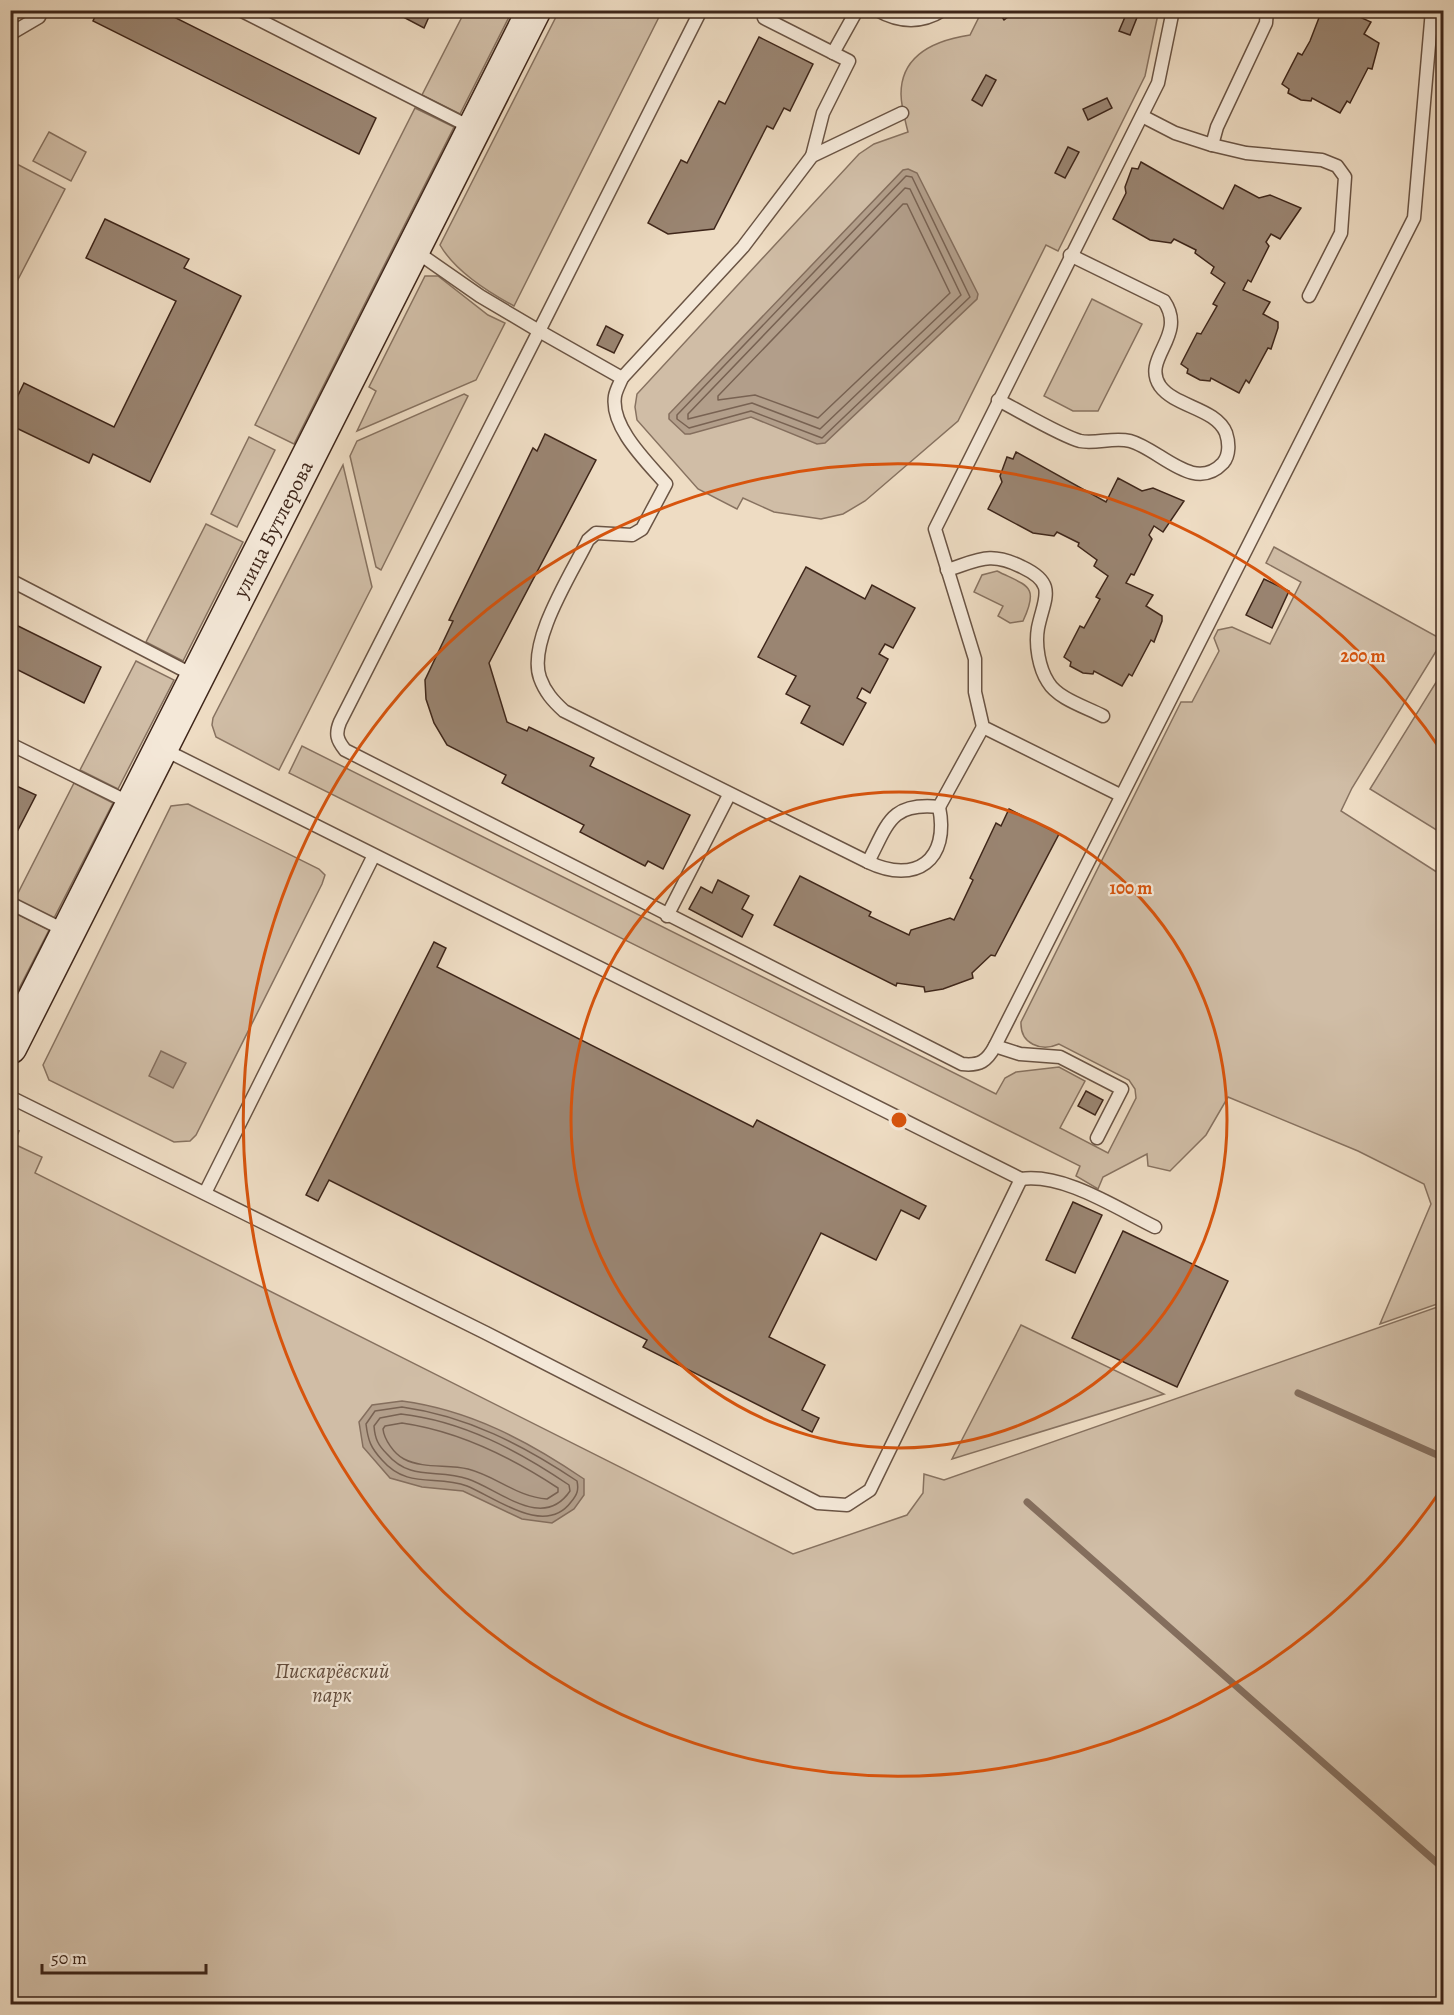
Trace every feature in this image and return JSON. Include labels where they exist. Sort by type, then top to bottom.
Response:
[{"type":"street","name":"улица Бутлерова","points":[[10,1047],[534,10]]},
{"type":"lane","points":[[10,34],[39,17],[42,10]]},
{"type":"lane","points":[[240,10],[474,129]]},
{"type":"lane","points":[[701,10],[340,722],[336,732],[338,742],[345,750],[667,915],[962,1064],[976,1066],[988,1059],[996,1046],[1120,795],[1414,218],[1432,10]]},
{"type":"lane","points":[[833,53],[857,10]]},
{"type":"lane","points":[[877,10],[890,18],[908,21],[927,20],[943,10]]},
{"type":"lane","points":[[764,18],[849,61],[823,113],[812,156],[743,247],[622,378],[614,396],[620,422],[630,441],[666,484],[642,529],[632,535],[596,533],[588,540],[542,634],[537,655],[539,676],[548,696],[564,711],[883,870],[902,873],[918,869],[930,859],[941,838],[943,824],[939,807],[983,727],[975,692],[975,659],[935,529],[1158,83],[1173,10]]},
{"type":"lane","points":[[1212,145],[1217,126],[1266,23],[1267,10]]},
{"type":"lane","points":[[812,156],[902,113]]},
{"type":"lane","points":[[1142,116],[1175,133],[1212,145],[1246,153],[1322,160],[1337,166],[1345,177],[1341,233],[1309,296]]},
{"type":"lane","points":[[414,250],[480,296],[622,378]]},
{"type":"lane","points":[[998,400],[1079,441],[1130,441],[1198,475],[1214,472],[1226,460],[1229,444],[1224,429],[1212,418],[1170,396],[1159,385],[1155,374],[1158,359],[1173,322],[1171,311],[1164,301],[1070,255]]},
{"type":"lane","points":[[947,570],[997,557],[1036,574],[1044,584],[1047,598],[1038,628],[1041,667],[1049,684],[1066,698],[1102,716]]},
{"type":"lane","points":[[10,579],[198,678]]},
{"type":"lane","points":[[983,727],[1120,795]]},
{"type":"lane","points":[[10,744],[134,805]]},
{"type":"lane","points":[[162,749],[373,857],[1021,1179],[1037,1177],[1064,1184],[1155,1227]]},
{"type":"lane","points":[[667,915],[729,795]]},
{"type":"lane","points":[[868,862],[890,819],[902,808],[918,805],[939,807]]},
{"type":"lane","points":[[205,1193],[373,857]]},
{"type":"lane","points":[[10,903],[69,933]]},
{"type":"lane","points":[[996,1046],[1020,1054],[1060,1056],[1122,1089],[1097,1138]]},
{"type":"lane","points":[[10,1097],[818,1503],[847,1505],[870,1490],[1021,1179]]},
{"type":"green space","points":[[1152,10],[1158,14],[1145,76],[1058,251],[1046,245],[958,421],[865,501],[843,514],[821,519],[774,512],[743,498],[737,509],[698,489],[637,420],[635,407],[637,394],[859,154],[874,144],[908,132],[901,94],[907,69],[914,59],[934,45],[970,35],[982,11]]},
{"type":"green space","points":[[465,11],[512,11],[460,114],[422,95]]},
{"type":"green space","points":[[559,11],[662,11],[514,306],[463,272],[446,255],[440,245]]},
{"type":"green space","points":[[415,108],[454,127],[294,444],[255,425]]},
{"type":"green space","points":[[49,132],[86,152],[71,181],[33,161]]},
{"type":"green space","points":[[11,161],[65,189],[11,293]]},
{"type":"green space","points":[[425,276],[438,276],[488,315],[505,323],[476,380],[357,431],[376,391],[369,387]]},
{"type":"green space","points":[[1092,299],[1142,324],[1098,411],[1073,411],[1044,396]]},
{"type":"green space","points":[[464,394],[468,396],[381,570],[376,567],[350,456],[357,441]]},
{"type":"green space","points":[[249,437],[275,450],[237,527],[211,514]]},
{"type":"green space","points":[[343,465],[372,587],[279,770],[216,737],[212,725],[213,718]]},
{"type":"green space","points":[[206,524],[243,542],[183,661],[146,642]]},
{"type":"green space","points":[[1274,547],[1443,640],[1352,788],[1341,811],[1443,876],[1443,1302],[1380,1324],[1431,1204],[1424,1184],[1358,1151],[1228,1097],[1206,1135],[1170,1171],[1148,1166],[1147,1154],[1103,1177],[1098,1189],[1076,1176],[1080,1166],[289,773],[302,746],[996,1094],[1005,1078],[1016,1072],[1059,1067],[1085,1081],[1060,1128],[1108,1153],[1136,1098],[1135,1089],[1129,1080],[1059,1044],[1045,1047],[1033,1044],[1024,1036],[1021,1022],[1181,702],[1192,702],[1219,651],[1214,638],[1218,630],[1232,627],[1270,644],[1301,582],[1266,563]]},
{"type":"green space","points":[[997,571],[1028,588],[1030,600],[1023,621],[1010,623],[998,616],[1003,606],[974,592],[982,575]]},
{"type":"green space","points":[[136,661],[174,680],[118,789],[80,770]]},
{"type":"green space","points":[[1443,671],[1444,834],[1370,789]]},
{"type":"green space","points":[[74,783],[113,803],[54,918],[15,899]]},
{"type":"green space","points":[[188,804],[319,869],[325,875],[196,1135],[190,1141],[174,1142],[49,1080],[43,1065],[171,806]]},
{"type":"green space","points":[[11,911],[49,930],[11,1004]]},
{"type":"green space","name":"Пискарёвский парк","points":[[10,1130],[19,1131],[14,1144],[42,1157],[35,1173],[793,1554],[907,1515],[923,1493],[924,1474],[944,1480],[1443,1305],[1443,2004],[11,2004]]},
{"type":"green space","points":[[1021,1325],[1164,1394],[952,1459]]},
{"type":"water","points":[[908,169],[917,173],[978,294],[977,299],[825,443],[817,444],[751,417],[685,434],[669,419],[669,414],[903,170]]},
{"type":"water","points":[[161,1051],[186,1063],[173,1088],[149,1076]]},
{"type":"water","points":[[402,1401],[451,1412],[498,1429],[520,1440],[584,1479],[584,1495],[574,1509],[552,1523],[522,1519],[463,1491],[422,1487],[390,1478],[363,1447],[359,1422],[372,1405]]},
{"type":"building","points":[[98,10],[160,10],[376,118],[359,154],[93,21]]},
{"type":"building","points":[[390,10],[432,10],[424,28]]},
{"type":"building","points":[[997,10],[1017,10],[1004,20]]},
{"type":"building","points":[[1128,10],[1140,10],[1130,35],[1119,31]]},
{"type":"building","points":[[1322,10],[1344,10],[1371,22],[1364,34],[1379,43],[1372,69],[1368,68],[1350,103],[1347,101],[1340,113],[1312,98],[1311,101],[1301,100],[1288,93],[1289,89],[1282,84],[1298,53],[1302,55],[1310,41]]},
{"type":"building","points":[[759,37],[813,64],[790,111],[784,108],[773,129],[767,126],[714,229],[668,234],[648,223],[681,160],[687,163],[719,101],[725,104]]},
{"type":"building","points":[[986,75],[996,80],[982,106],[972,100]]},
{"type":"building","points":[[1107,98],[1112,108],[1088,120],[1083,109]]},
{"type":"building","points":[[1068,147],[1079,152],[1065,178],[1055,173]]},
{"type":"building","points":[[1141,162],[1223,209],[1235,185],[1259,198],[1270,195],[1301,208],[1280,239],[1271,234],[1266,242],[1269,246],[1251,282],[1248,280],[1243,290],[1270,302],[1263,314],[1278,322],[1278,328],[1271,349],[1268,348],[1249,383],[1246,380],[1239,393],[1211,378],[1210,381],[1200,380],[1187,373],[1188,369],[1181,364],[1197,333],[1201,334],[1217,306],[1213,304],[1225,283],[1211,273],[1214,267],[1195,253],[1196,250],[1174,239],[1171,243],[1150,240],[1113,219],[1126,193],[1125,187],[1132,168],[1138,169]]},
{"type":"building","points":[[105,219],[189,259],[184,268],[241,296],[150,482],[93,454],[89,463],[10,425],[10,412],[24,383],[114,427],[176,301],[86,258]]},
{"type":"building","points":[[606,326],[623,335],[614,353],[597,345]]},
{"type":"building","points":[[545,434],[596,460],[489,663],[507,722],[527,731],[529,727],[594,758],[590,766],[690,815],[663,869],[648,861],[645,866],[580,832],[584,825],[502,783],[506,775],[447,745],[434,723],[426,699],[425,680],[453,621],[449,620],[533,448],[537,451]]},
{"type":"building","points":[[1016,452],[1106,502],[1118,478],[1142,491],[1153,488],[1184,501],[1163,532],[1154,526],[1149,535],[1152,539],[1134,575],[1131,574],[1126,583],[1153,595],[1146,606],[1162,616],[1162,621],[1154,642],[1151,640],[1132,676],[1129,674],[1122,686],[1094,671],[1093,674],[1083,673],[1070,666],[1071,662],[1064,657],[1080,626],[1084,628],[1100,599],[1096,597],[1108,576],[1094,566],[1097,560],[1078,546],[1079,543],[1057,532],[1054,536],[1033,533],[988,509],[1002,482],[1000,476],[1007,457],[1013,459]]},
{"type":"building","points":[[806,567],[865,599],[872,585],[915,608],[893,648],[885,644],[879,654],[888,659],[870,693],[862,688],[857,698],[866,703],[843,745],[801,723],[810,706],[786,694],[796,676],[758,657]]},
{"type":"building","points":[[1264,579],[1289,591],[1272,628],[1246,615]]},
{"type":"building","points":[[10,622],[101,667],[84,703],[10,666]]},
{"type":"building","points":[[10,783],[36,795],[18,830],[10,826]]},
{"type":"building","points":[[1009,809],[1059,834],[995,956],[991,955],[972,973],[973,978],[943,989],[925,992],[924,987],[897,983],[896,986],[774,925],[800,876],[871,912],[869,916],[909,935],[911,930],[950,918],[954,920],[973,880],[970,878],[996,823],[1001,826]]},
{"type":"building","points":[[718,880],[749,896],[742,909],[753,915],[742,937],[689,909],[701,887],[712,893]]},
{"type":"building","points":[[434,942],[446,948],[437,967],[753,1127],[757,1120],[926,1206],[919,1219],[901,1210],[876,1260],[821,1233],[769,1337],[825,1365],[802,1410],[819,1418],[812,1432],[643,1347],[647,1340],[329,1180],[318,1201],[306,1195]]},
{"type":"building","points":[[1086,1091],[1103,1100],[1095,1115],[1078,1106]]},
{"type":"building","points":[[1073,1202],[1102,1215],[1075,1273],[1046,1260]]},
{"type":"building","points":[[1123,1231],[1228,1281],[1177,1387],[1072,1338]]},
{"type":"waterway","points":[[1298,1393],[1444,1458]]},
{"type":"waterway","points":[[1027,1502],[1444,1869]]}]
